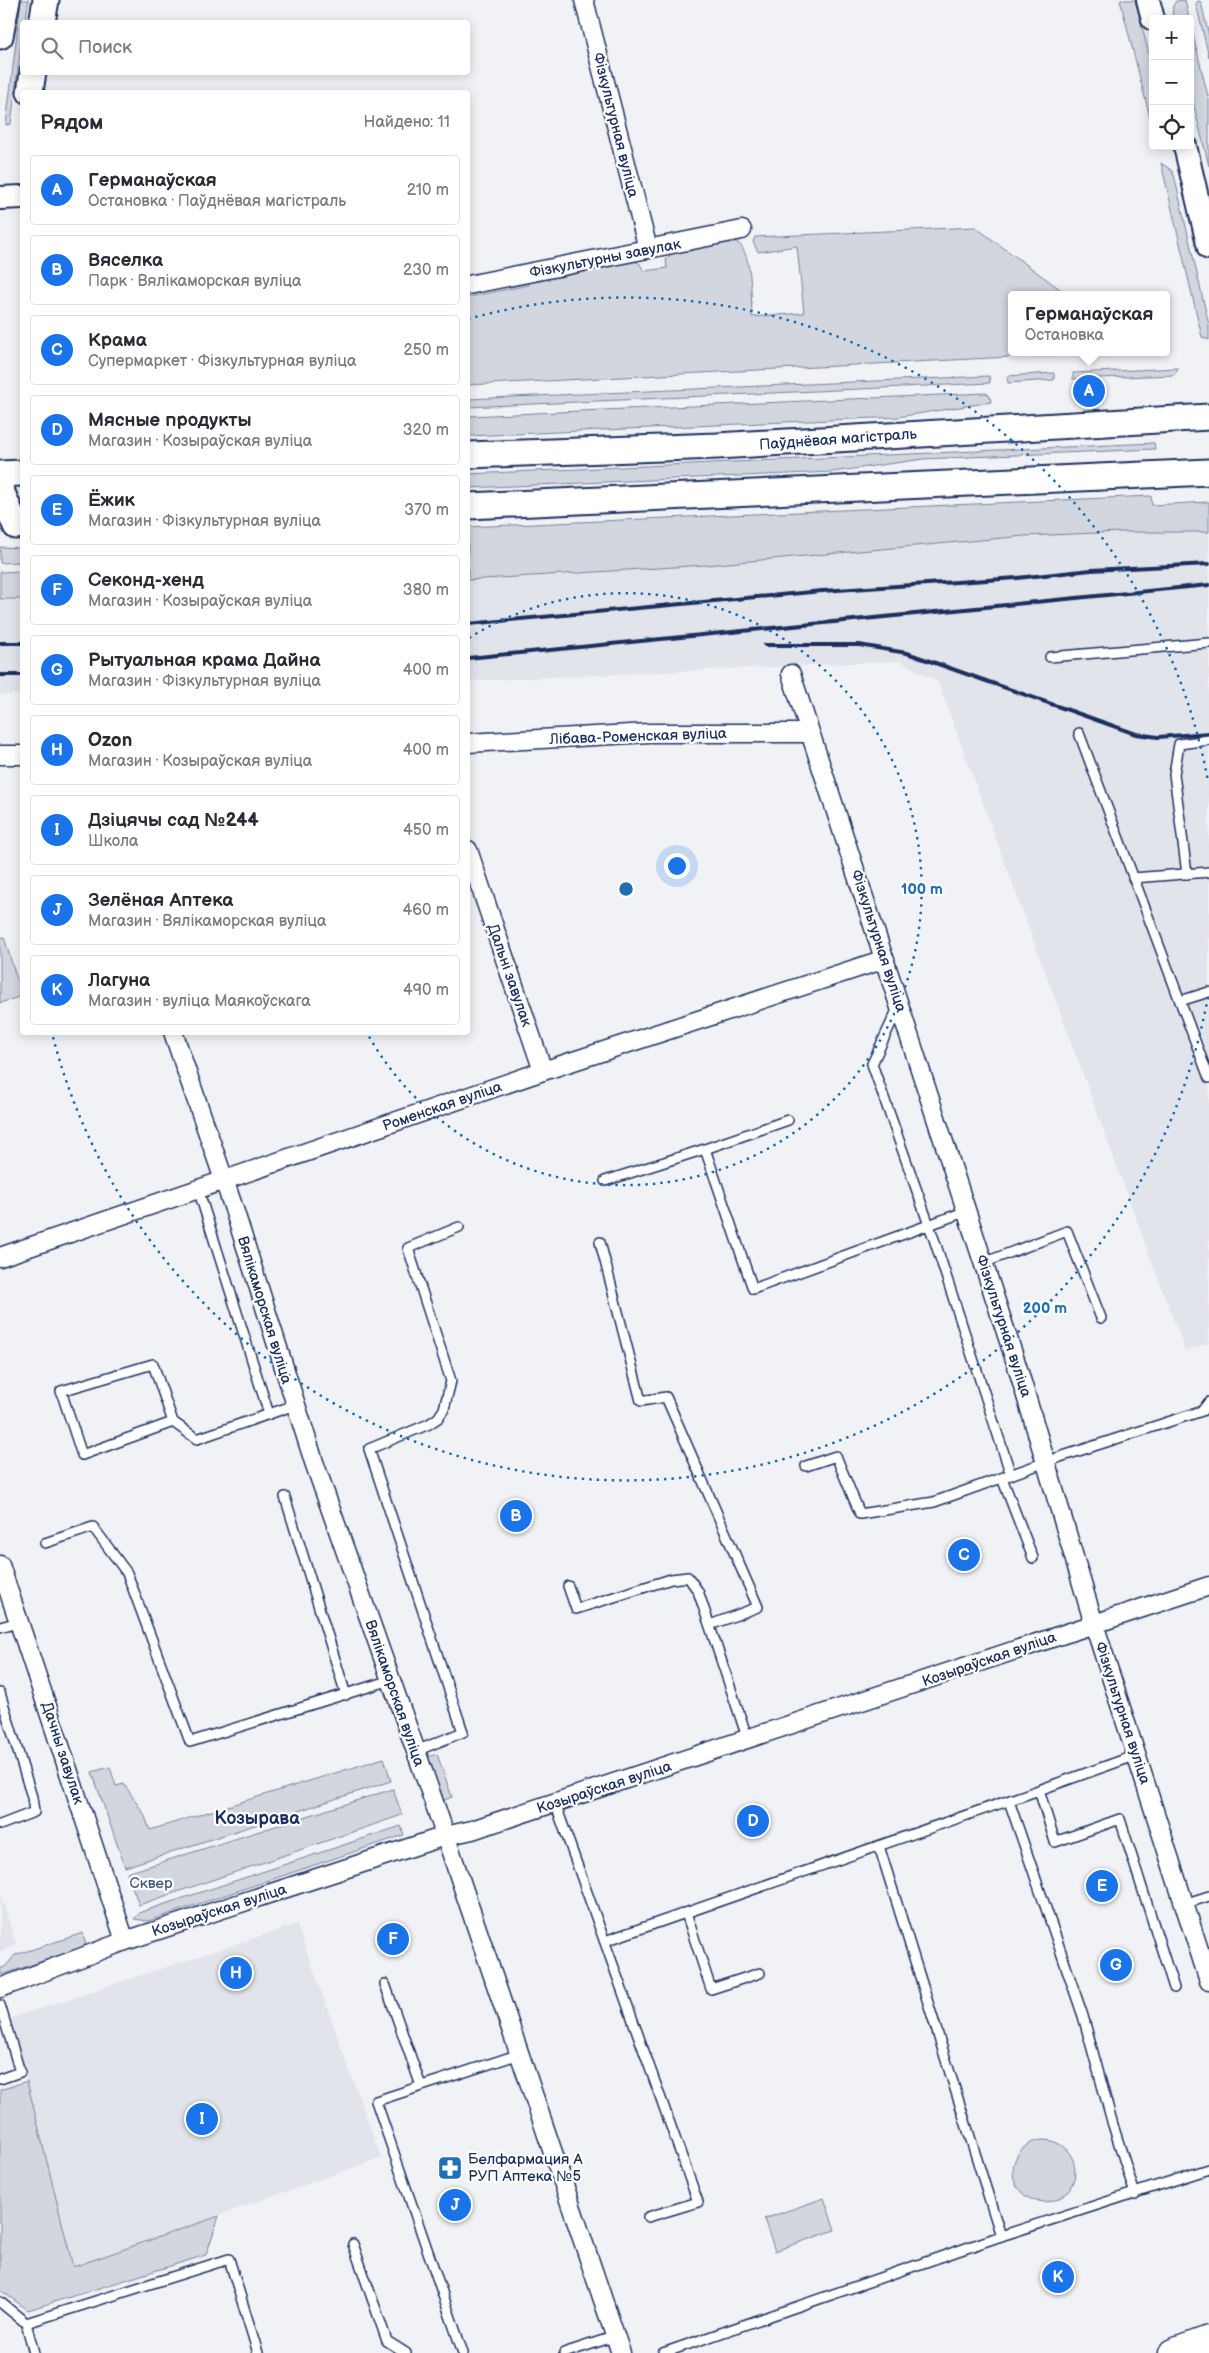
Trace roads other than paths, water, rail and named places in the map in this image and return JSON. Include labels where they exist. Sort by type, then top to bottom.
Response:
[{"type":"main road","points":[[0,36],[7,0]]},
{"type":"main road","points":[[42,20],[46,0]]},
{"type":"main road","points":[[30,90],[33,75]]},
{"type":"main road","name":"Паўднёвая магістраль","points":[[470,455],[717,446],[1209,417]]},
{"type":"main road","points":[[470,506],[1209,472]]},
{"type":"main road","points":[[0,474],[20,473]]},
{"type":"main road","points":[[0,488],[15,521]]},
{"type":"main road","points":[[1173,2353],[1209,2340]]},
{"type":"street","name":"Фізкультурная вуліца","points":[[584,0],[648,249]]},
{"type":"street","points":[[1186,150],[1209,248]]},
{"type":"street","points":[[0,198],[20,197]]},
{"type":"street","name":"Фізкультурны завулак","points":[[470,285],[742,230]]},
{"type":"street","name":"Фізкультурная вуліца","points":[[791,674],[984,1263],[1094,1624],[1209,1981]]},
{"type":"street","name":"Лібава-Роменская вуліца","points":[[470,743],[649,733],[809,733]]},
{"type":"street","points":[[0,755],[20,755]]},
{"type":"street","name":"Дальні завулак","points":[[470,856],[543,1071]]},
{"type":"street","name":"Роменская вуліца","points":[[0,1257],[543,1071],[885,959]]},
{"type":"street","name":"Вялікаморская вуліца","points":[[174,1035],[224,1180],[295,1405],[446,1836],[621,2353]]},
{"type":"street","name":"Дачны завулак","points":[[0,1565],[125,1941]]},
{"type":"street","name":"Козыраўская вуліца","points":[[0,1988],[125,1941],[748,1740],[1209,1586]]},
{"type":"lane","points":[[1050,657],[1209,643]]},
{"type":"lane","points":[[1079,733],[1209,1078]]},
{"type":"lane","points":[[1187,874],[1174,774],[1176,759],[1179,744],[1209,740]]},
{"type":"lane","points":[[1133,878],[1209,872]]},
{"type":"lane","points":[[1180,1001],[1209,992]]},
{"type":"lane","points":[[900,1004],[872,1064],[928,1225],[1034,1558]]},
{"type":"lane","points":[[605,1181],[705,1150],[788,1120]]},
{"type":"lane","points":[[705,1150],[753,1289],[967,1211]]},
{"type":"lane","points":[[198,1189],[269,1414]]},
{"type":"lane","points":[[416,1751],[463,1732],[369,1449],[429,1424],[438,1418],[444,1409],[451,1381],[408,1248],[459,1227]]},
{"type":"lane","points":[[984,1263],[1067,1231],[1101,1318]]},
{"type":"lane","points":[[600,1242],[640,1400],[666,1397],[758,1607],[710,1625]]},
{"type":"lane","points":[[173,1422],[82,1455],[61,1391],[154,1364],[173,1422],[198,1439],[295,1405]]},
{"type":"lane","points":[[806,1466],[836,1456],[860,1514],[934,1502],[1045,1462],[1202,1411],[1209,1402]]},
{"type":"lane","points":[[285,1497],[346,1695]]},
{"type":"lane","points":[[45,1543],[93,1527],[106,1542],[127,1573],[190,1742],[391,1680]]},
{"type":"lane","points":[[568,1586],[576,1609],[671,1579],[688,1577],[698,1591],[748,1740]]},
{"type":"lane","points":[[0,1627],[19,1622]]},
{"type":"lane","points":[[0,1693],[32,1797],[34,1812],[0,1825]]},
{"type":"lane","points":[[605,1941],[1136,1755]]},
{"type":"lane","points":[[1039,1790],[1055,1842],[1120,1819],[1174,1988]]},
{"type":"lane","points":[[1010,1800],[1083,2016],[1113,2125],[1135,2194]]},
{"type":"lane","points":[[555,1803],[698,2202],[648,2217]]},
{"type":"lane","points":[[879,1846],[1001,2236]]},
{"type":"lane","points":[[1184,1904],[1209,1896]]},
{"type":"lane","points":[[686,1913],[711,1989],[760,1973]]},
{"type":"lane","points":[[385,1984],[421,2086]]},
{"type":"lane","points":[[0,2004],[20,2072],[0,2078]]},
{"type":"lane","points":[[463,2353],[376,2101],[520,2054]]},
{"type":"lane","points":[[663,2353],[1001,2236],[1209,2169]]},
{"type":"lane","points":[[353,2244],[387,2341],[406,2353]]},
{"type":"lane","points":[[26,2323],[229,2259],[258,2353]]},
{"type":"lane","points":[[0,2302],[26,2323],[34,2353]]},
{"type":"lane","points":[[564,2353],[616,2336]]},
{"type":"railway","points":[[470,624],[822,591],[1017,578],[1091,570],[1209,564]]},
{"type":"railway","points":[[470,658],[1209,585]]},
{"type":"railway","points":[[0,643],[20,643]]},
{"type":"railway","points":[[765,645],[859,645],[907,653],[1136,734],[1158,737],[1209,733]]},
{"type":"railway","points":[[0,675],[20,675]]},
{"type":"place","name":"Германаўская","points":[[1089,391]]},
{"type":"place","name":"Вяселка","points":[[516,1516]]},
{"type":"place","name":"Крама","points":[[964,1555]]},
{"type":"place","name":"Мясные продукты","points":[[753,1821]]},
{"type":"place","name":"Ёжик","points":[[1102,1886]]},
{"type":"place","name":"Секонд-хенд","points":[[393,1939]]},
{"type":"place","name":"Рытуальная крама Дайна","points":[[1116,1965]]},
{"type":"place","name":"Ozon","points":[[236,1973]]},
{"type":"place","name":"Дзіцячы сад №244","points":[[202,2119]]},
{"type":"place","name":"Белфармация А РУП Аптека №5","points":[[450,2168]]},
{"type":"place","name":"Зелёная Аптека","points":[[455,2205]]},
{"type":"place","name":"Лагуна","points":[[1058,2277]]},
{"type":"district","name":"Козырава","points":[[257,1818]]},
{"type":"park label","name":"Сквер","points":[[151,1883]]}]
